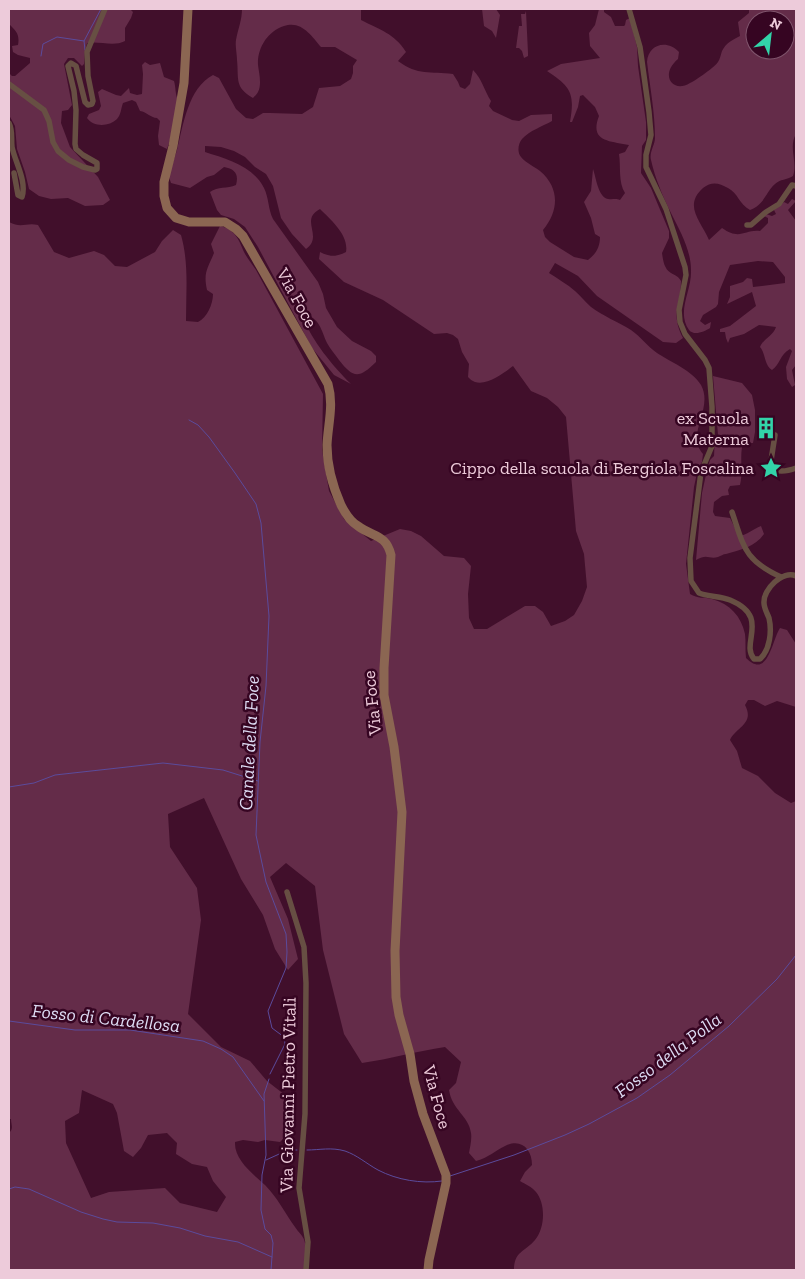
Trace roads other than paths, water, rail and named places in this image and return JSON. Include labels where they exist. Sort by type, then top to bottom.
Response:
[{"type":"main road","name":"Via Foce","points":[[188,9],[184,83],[164,189],[167,208],[176,218],[184,221],[225,222],[243,236],[328,384],[332,404],[327,444],[328,460],[341,506],[357,526],[383,539],[389,547],[391,563],[386,621],[384,695],[394,747],[402,812],[395,951],[396,997],[423,1114],[446,1175],[428,1270]]},
{"type":"street","points":[[9,84],[44,110],[49,121],[53,142],[58,151],[69,160],[83,167],[97,169],[97,163],[78,152],[75,144],[76,110],[68,66],[71,63],[76,66],[85,102],[88,105],[92,104],[88,76],[88,52],[105,9]]},
{"type":"street","points":[[629,9],[640,47],[649,112],[651,135],[646,155],[646,166],[666,209],[685,267],[686,275],[679,310],[680,322],[685,334],[705,360],[710,380],[712,446],[701,472],[690,558],[691,581],[699,593],[730,600],[747,612],[753,627],[750,651],[754,659],[760,659],[767,650],[770,632],[770,624],[764,602],[765,597],[771,587],[781,577],[792,574],[796,576]]},
{"type":"street","points":[[9,123],[23,189],[22,197],[18,195],[14,173]]},
{"type":"street","points":[[747,225],[751,225],[766,212],[776,207],[783,200],[792,185],[796,186]]},
{"type":"street","points":[[774,435],[770,467],[775,471],[790,471],[796,468]]},
{"type":"street","points":[[732,512],[746,551],[758,564],[781,577]]},
{"type":"street","name":"Via Giovanni Pietro Vitali","points":[[287,892],[304,946],[306,983],[305,1114],[298,1188],[308,1242],[306,1270]]},
{"type":"waterway","points":[[85,50],[84,41],[101,9]]},
{"type":"waterway","points":[[41,56],[43,44],[57,37],[84,41]]},
{"type":"waterway","name":"Canale della Foce","points":[[189,420],[198,425],[209,437],[235,473],[256,504],[261,523],[269,616],[266,686],[260,742],[256,835],[266,882],[286,934],[287,952],[286,968],[268,1011],[272,1028],[284,1037],[285,1044],[270,1074]]},
{"type":"waterway","points":[[9,787],[34,783],[55,775],[163,763],[223,770],[258,781]]},
{"type":"waterway","name":"Fosso della Polla","points":[[450,1176],[514,1155],[565,1135],[637,1098],[670,1075],[729,1026],[777,979],[796,955]]},
{"type":"waterway","name":"Fosso di Cardellosa","points":[[9,1021],[75,1030],[130,1030],[203,1041],[233,1057],[264,1101]]},
{"type":"waterway","name":"Canale della Foce","points":[[269,1079],[264,1094],[266,1155],[262,1175],[261,1210],[265,1229],[271,1235],[273,1243],[271,1270]]},
{"type":"waterway","name":"Fosso della Polla","points":[[307,1150],[330,1149],[345,1151],[378,1170],[401,1179],[442,1181]]},
{"type":"waterway","name":"Fosso della Polla","points":[[266,1160],[288,1150],[297,1150]]},
{"type":"waterway","points":[[9,1189],[15,1187],[29,1189],[81,1212],[103,1219],[117,1222],[153,1223],[238,1242],[272,1257]]},
{"type":"place","name":"ex Scuola Materna","points":[[766,428]]},
{"type":"place","name":"Cippo della scuola di Bergiola Foscalina","points":[[771,468]]}]
